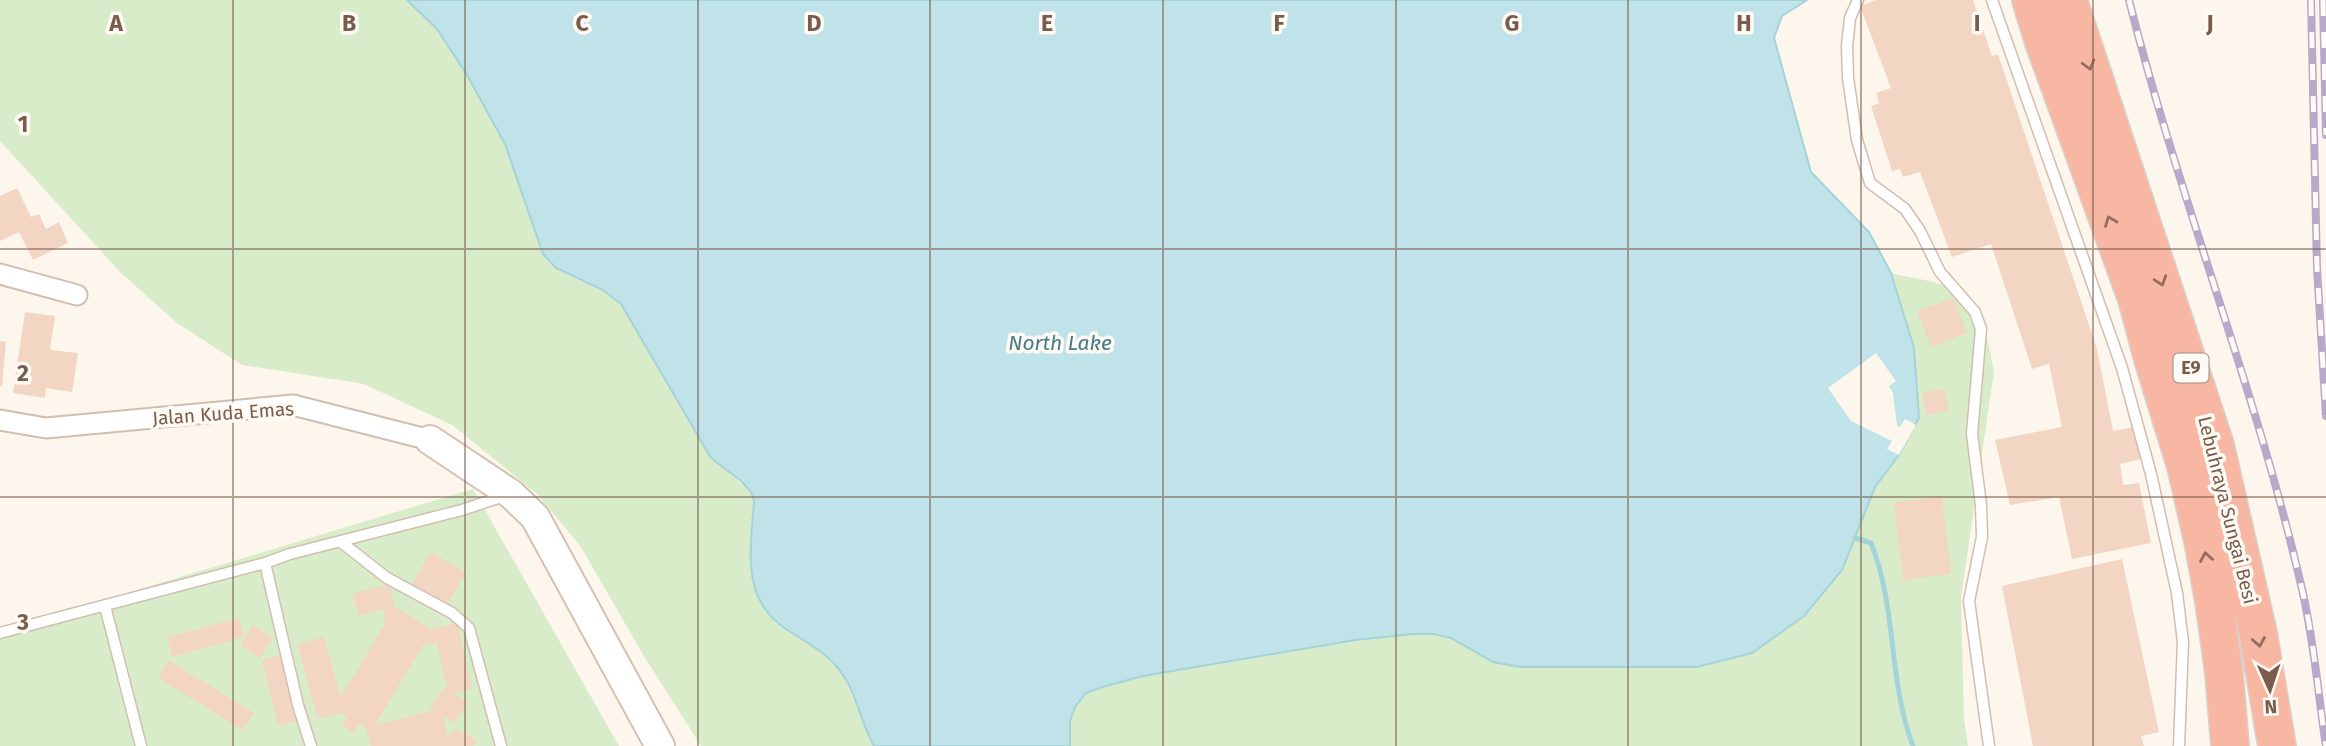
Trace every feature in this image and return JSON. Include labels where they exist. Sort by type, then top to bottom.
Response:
[{"type":"highway","name":"Lebuhraya Sungai Besi","points":[[2031,0],[2130,277],[2186,466],[2214,601],[2230,746]]},
{"type":"highway","name":"Lebuhraya Sungai Besi","points":[[2068,0],[2215,445],[2255,621],[2277,746]]},
{"type":"street","points":[[0,274],[77,295]]},
{"type":"street","name":"Jalan Kuda Emas","points":[[0,420],[46,428],[293,405],[430,440],[511,494],[535,517],[660,746]]},
{"type":"lane","points":[[1858,0],[1850,18],[1846,46],[1854,128],[1870,183],[1905,209],[1920,231],[1940,272],[1975,312],[1981,329],[1972,434],[1982,537],[1969,601],[1989,746]]},
{"type":"lane","points":[[1992,0],[2122,368],[2151,474],[2176,593],[2183,642],[2179,746]]},
{"type":"lane","points":[[0,633],[265,564],[511,494]]},
{"type":"lane","points":[[341,541],[387,578],[452,613],[469,628],[501,746]]},
{"type":"lane","points":[[265,564],[298,705],[311,746]]},
{"type":"lane","points":[[105,606],[141,746]]},
{"type":"green space","points":[[0,0],[407,0],[437,29],[467,75],[505,144],[543,254],[576,279],[603,290],[621,304],[711,457],[751,492],[774,622],[828,656],[841,671],[874,746],[701,746],[642,653],[581,547],[537,494],[452,425],[364,384],[242,365],[177,323],[121,273],[0,141]]},
{"type":"green space","points":[[1891,273],[1949,287],[1969,301],[1982,322],[1994,371],[1961,598],[1964,719],[1968,746],[1070,746],[1070,721],[1075,707],[1086,693],[1102,686],[1143,676],[1355,640],[1434,634],[1451,638],[1493,662],[1520,667],[1697,667],[1752,653],[1804,616],[1842,570],[1875,487],[1899,455],[1919,418],[1914,348]]},
{"type":"green space","points":[[473,489],[619,746],[0,746],[0,631]]},
{"type":"water","name":"North Lake","points":[[407,0],[1807,0],[1782,16],[1774,38],[1811,172],[1869,232],[1891,273],[1914,348],[1919,418],[1899,455],[1875,487],[1842,570],[1804,616],[1752,653],[1697,667],[1520,667],[1493,662],[1451,638],[1434,634],[1355,640],[1143,676],[1102,687],[1086,693],[1075,707],[1070,721],[1070,746],[874,746],[849,686],[838,668],[820,651],[771,617],[761,603],[752,571],[754,501],[751,492],[711,458],[621,304],[603,290],[556,268],[543,254],[505,144],[467,75],[437,29]]},
{"type":"pier","points":[[1876,353],[1896,381],[1889,386],[1893,393],[1897,426],[1900,427],[1905,419],[1916,425],[1899,455],[1887,449],[1892,441],[1851,421],[1828,388]]},
{"type":"building","points":[[1876,0],[1973,0],[1992,56],[1998,54],[2097,349],[2113,431],[2134,427],[2141,459],[2120,464],[2123,485],[2139,483],[2151,543],[2072,559],[2059,497],[2010,505],[1995,440],[2062,427],[2049,364],[2032,369],[1991,244],[1952,257],[1920,172],[1903,177],[1900,169],[1892,171],[1871,106],[1879,103],[1876,93],[1891,88],[1860,6]]},
{"type":"building","points":[[17,188],[31,217],[39,214],[46,229],[59,222],[68,243],[33,260],[19,232],[0,241],[0,196]]},
{"type":"building","points":[[1953,298],[1967,333],[1931,347],[1917,311]]},
{"type":"building","points":[[25,312],[55,316],[50,350],[78,353],[72,392],[46,388],[45,398],[13,393]]},
{"type":"building","points":[[0,341],[6,342],[2,386],[0,386]]},
{"type":"building","points":[[1945,389],[1949,411],[1926,415],[1922,393]]},
{"type":"building","points":[[1942,497],[1951,574],[1903,580],[1894,502]]},
{"type":"building","points":[[431,552],[466,573],[444,608],[410,587]]},
{"type":"building","points":[[2122,559],[2159,732],[2141,736],[2144,746],[2033,746],[2002,586]]},
{"type":"building","points":[[389,584],[395,607],[431,629],[457,623],[472,689],[453,693],[468,703],[454,723],[443,715],[448,739],[455,728],[477,740],[473,746],[371,746],[366,728],[359,724],[354,733],[342,725],[347,717],[341,713],[318,719],[297,644],[324,637],[341,697],[385,624],[383,609],[359,616],[352,594]],"holes":[[[425,642],[429,645],[437,643],[447,689],[444,687],[430,707],[435,710],[375,725]]]},
{"type":"building","points":[[239,618],[244,637],[172,657],[167,637]]},
{"type":"building","points":[[253,625],[273,638],[260,658],[240,645]]},
{"type":"building","points":[[284,654],[300,720],[278,726],[262,660]]},
{"type":"building","points":[[168,660],[254,713],[243,730],[158,678]]},
{"type":"waterway","points":[[1855,538],[1871,543],[1879,567],[1900,696],[1913,746]]},
{"type":"railway","points":[[2129,0],[2171,148],[2263,441],[2283,514],[2306,608],[2326,746]]},
{"type":"railway","points":[[2311,0],[2317,268],[2326,416]]},
{"type":"railway","points":[[2323,0],[2326,135]]}]
